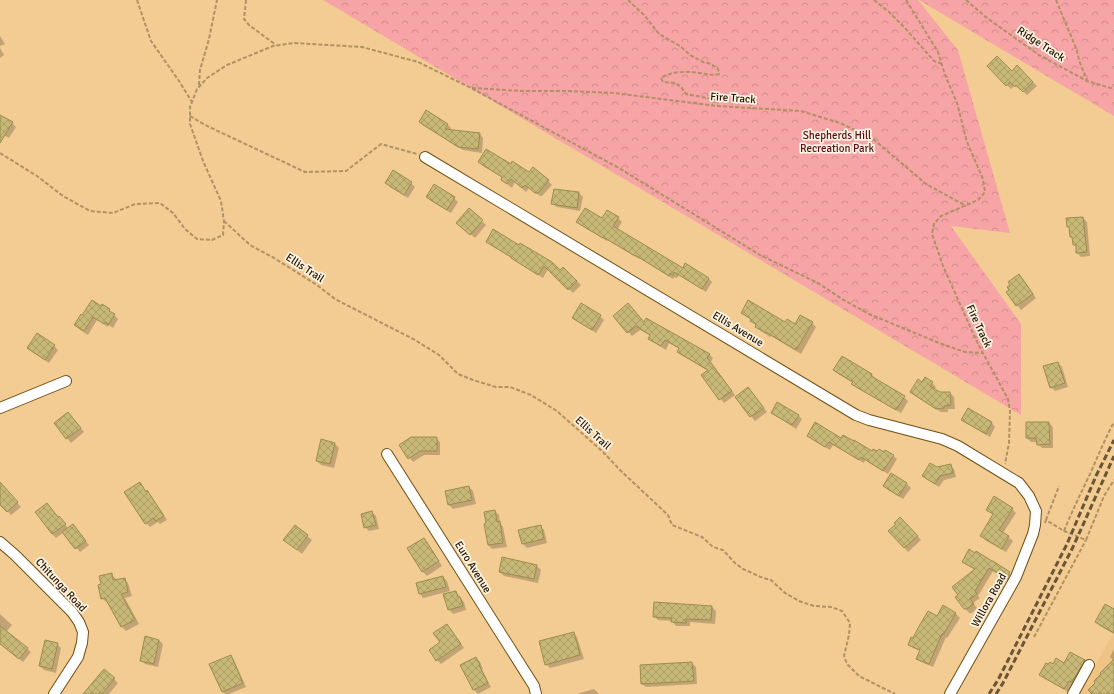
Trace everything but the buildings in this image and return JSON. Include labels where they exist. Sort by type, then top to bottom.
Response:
[{"type":"street","name":"Ellis Avenue","points":[[425,157],[856,415],[869,420],[942,439],[958,446],[1019,483],[1029,496],[1036,511]]},
{"type":"street","points":[[0,408],[66,381]]},
{"type":"street","name":"Euro Avenue","points":[[387,454],[534,686],[536,694]]},
{"type":"street","name":"Willora Road","points":[[950,694],[1016,577],[1033,534],[1036,511]]},
{"type":"street","name":"Chitunga Road","points":[[0,542],[67,606],[79,622],[83,632],[82,643],[78,656],[54,694]]},
{"type":"street","points":[[1073,694],[1089,666]]},
{"type":"path","points":[[137,0],[151,41],[192,102]]},
{"type":"path","points":[[199,86],[200,70],[209,39],[217,0]]},
{"type":"path","points":[[246,0],[244,19],[249,25],[276,46]]},
{"type":"path","points":[[628,0],[645,16],[659,34],[680,46],[690,55],[703,62],[711,64],[718,69],[719,74],[714,75],[698,72],[673,72],[661,78],[663,82],[673,82],[680,85],[686,94],[718,100],[750,103],[753,108]]},
{"type":"path","points":[[874,0],[889,12],[934,61],[942,64]]},
{"type":"path","name":"Fire Track","points":[[906,0],[938,52],[945,75],[957,103],[967,142],[983,179],[984,192],[978,200],[941,216],[934,224],[932,234],[943,266],[977,342],[1008,399],[1010,411],[1009,443],[1005,464],[1001,471]]},
{"type":"path","name":"Ridge Track","points":[[966,0],[1039,55],[1087,81],[1114,89]]},
{"type":"path","points":[[1056,0],[1074,42],[1087,81]]},
{"type":"path","name":"Fire Track","points":[[471,88],[522,91],[614,93],[717,106],[801,111],[846,126],[872,138],[926,184],[966,206]]},
{"type":"path","points":[[190,116],[205,125],[305,172],[346,171],[381,144],[425,157]]},
{"type":"path","name":"Ellis Trail","points":[[224,221],[250,245],[317,285],[335,299],[415,340],[439,355],[458,374],[496,387],[510,387],[531,395],[557,411],[604,452],[621,471],[668,515],[672,524],[702,537],[713,547],[723,550],[744,569],[771,580],[785,593],[799,601],[814,606],[842,611],[850,623],[844,656],[847,664],[859,676],[895,694]]},
{"type":"path","points":[[1064,531],[1091,473],[1105,438],[1114,422]]},
{"type":"path","points":[[1034,637],[1086,540],[1104,496],[1114,480]]},
{"type":"path","points":[[1044,526],[1059,486]]},
{"type":"path","points":[[1046,520],[1064,531],[1086,540]]},
{"type":"shaded area","points":[[1114,633],[1114,694],[1078,694]]},
{"type":"green space","name":"Shepherds Hill Recreation Park","points":[[323,0],[918,0],[958,50],[1010,233],[951,226],[1021,324],[1021,415]]},
{"type":"green space","points":[[919,0],[1114,0],[1114,116]]},
{"type":"railway","points":[[989,694],[998,680],[1067,544],[1096,476],[1114,440]]},
{"type":"railway","points":[[996,694],[1073,547],[1114,456]]}]
